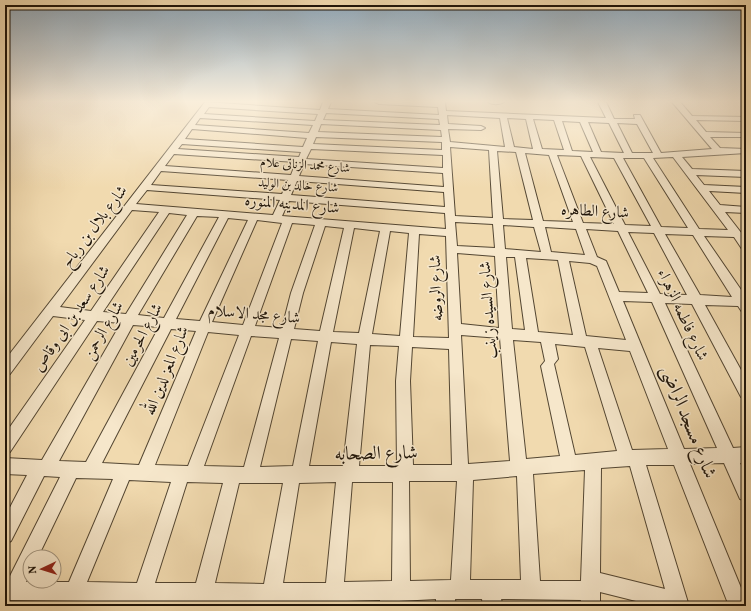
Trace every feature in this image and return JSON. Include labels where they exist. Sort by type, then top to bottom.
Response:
[{"type":"street","name":"شارع بلال بن رباح","points":[[5,370],[187,131]]},
{"type":"street","points":[[244,131],[313,135],[378,131]]},
{"type":"street","points":[[143,592],[187,474],[245,331],[282,219],[285,198],[315,131]]},
{"type":"street","points":[[179,141],[307,148],[416,131]]},
{"type":"street","name":"شارع الروضه","points":[[444,131],[449,190],[462,473],[450,595]]},
{"type":"street","points":[[457,131],[515,149],[552,152],[659,156],[746,151]]},
{"type":"street","points":[[457,131],[484,140]]},
{"type":"street","name":"شارع السيده زينب","points":[[482,131],[499,222],[506,334],[522,468],[530,590]]},
{"type":"street","points":[[509,131],[539,224],[547,256]]},
{"type":"street","points":[[533,131],[538,151]]},
{"type":"street","points":[[561,131],[569,153]]},
{"type":"street","points":[[588,131],[598,154]]},
{"type":"street","points":[[616,131],[629,155]]},
{"type":"street","points":[[645,131],[659,156]]},
{"type":"street","points":[[700,131],[719,152]]},
{"type":"street","points":[[703,134],[746,135]]},
{"type":"street","points":[[172,151],[447,171]]},
{"type":"street","points":[[452,249],[592,259],[552,152]]},
{"type":"street","name":"شارع فاطمه الزهراء","points":[[584,154],[656,297],[746,493]]},
{"type":"street","points":[[617,155],[697,299],[746,392]]},
{"type":"street","points":[[676,155],[717,208],[740,233],[746,246]]},
{"type":"street","points":[[647,156],[745,304]]},
{"type":"street","name":"شارع محمد الزناتى علام","points":[[159,168],[449,190]]},
{"type":"street","points":[[689,172],[746,174]]},
{"type":"street","name":"شارع خالد بن الوليد","points":[[145,187],[285,198],[450,214]]},
{"type":"street","points":[[701,188],[746,190]]},
{"type":"street","name":"شارع المدينه المنوره","points":[[130,207],[451,233]]},
{"type":"street","points":[[717,208],[746,210]]},
{"type":"street","name":"شارع سعد بن ابى وقاص","points":[[5,447],[166,210]]},
{"type":"street","name":"شارع الرحمن","points":[[5,535],[129,320],[194,212]]},
{"type":"street","name":"شارع الطاهره","points":[[450,214],[499,222],[697,233],[740,233]]},
{"type":"street","name":"شارع الحرمين","points":[[90,470],[226,215]]},
{"type":"street","name":"شارع المعز لدين الله","points":[[144,473],[203,328],[254,217]]},
{"type":"street","points":[[203,592],[286,335],[297,293],[321,222]]},
{"type":"street","points":[[272,593],[295,475],[350,225]]},
{"type":"street","points":[[336,597],[347,474],[364,340],[386,228]]},
{"type":"street","points":[[393,597],[403,474],[403,381],[414,230]]},
{"type":"street","points":[[520,254],[532,337]]},
{"type":"street","points":[[72,469],[8,591],[74,592],[99,599],[143,592],[178,599],[203,592],[236,599],[272,593],[336,597],[450,595],[492,597],[530,590],[590,593],[679,604],[631,458],[586,341],[563,257]]},
{"type":"street","name":"شارع مسجد الراضى","points":[[592,259],[602,264],[739,606]]},
{"type":"street","points":[[615,296],[697,299],[745,304]]},
{"type":"street","name":"شارع مجد الاسلام","points":[[50,311],[203,328],[286,335],[455,344]]},
{"type":"street","points":[[455,329],[635,346]]},
{"type":"street","points":[[547,338],[550,362],[569,463]]},
{"type":"street","name":"شارع الصحابه","points":[[5,466],[187,474],[403,474],[462,473],[631,458],[728,454],[746,455]]},
{"type":"street","points":[[590,593],[593,461]]},
{"type":"street","points":[[74,592],[124,472]]}]
